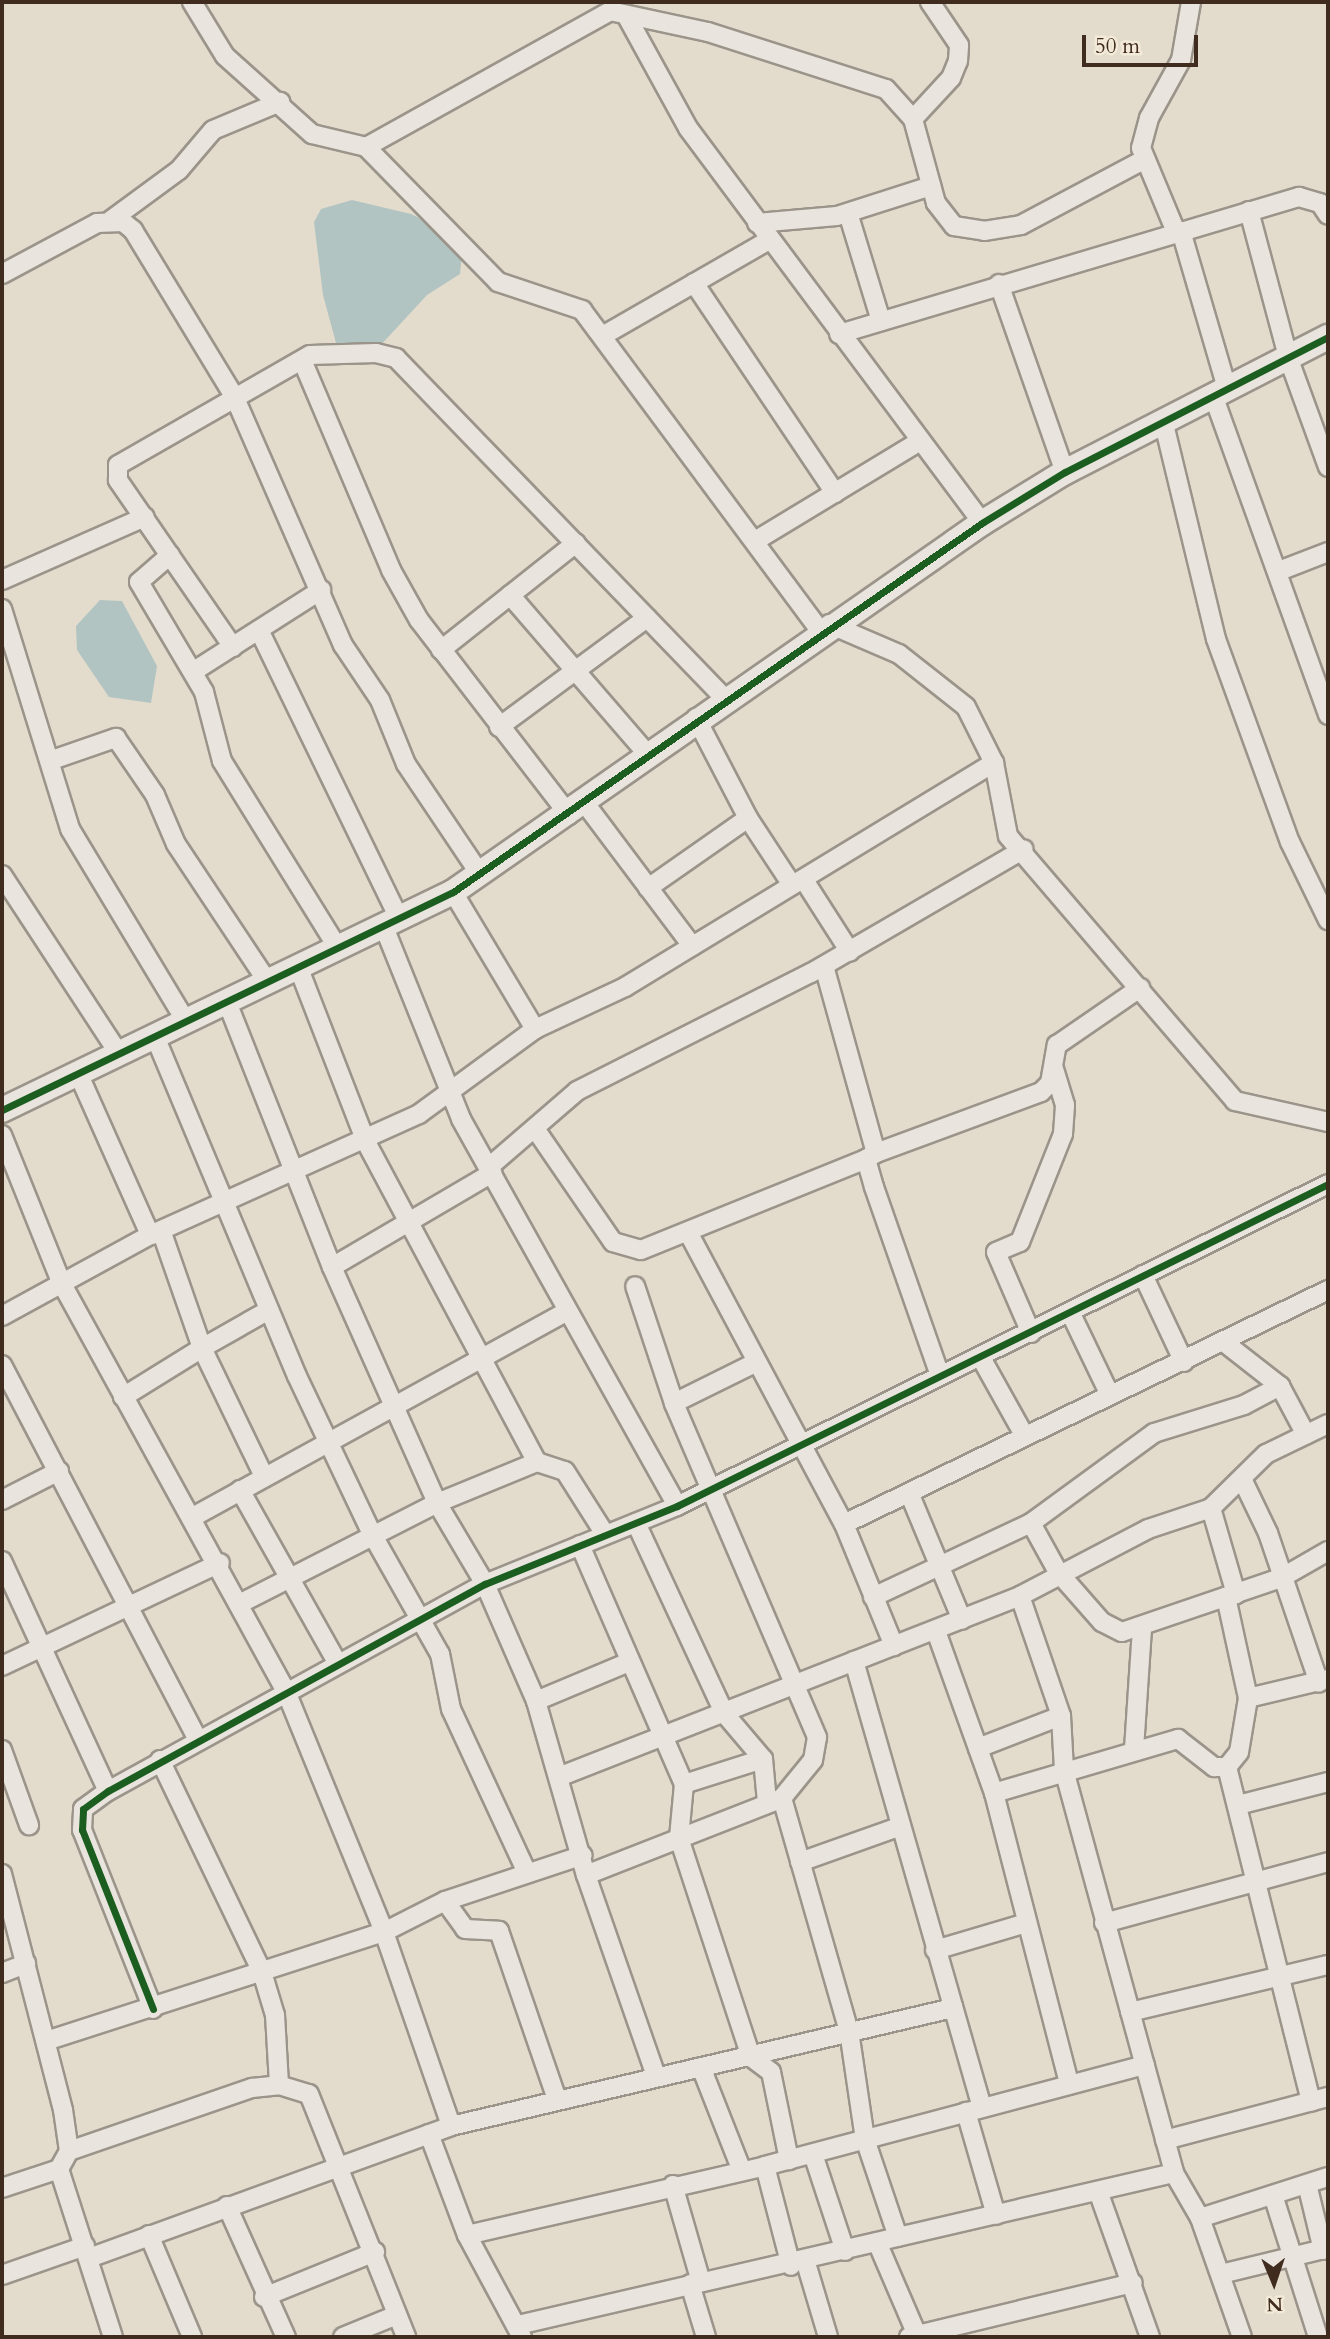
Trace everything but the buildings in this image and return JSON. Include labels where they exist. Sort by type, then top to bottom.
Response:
[{"type":"street","points":[[192,2],[225,56],[280,102],[312,134],[366,147],[498,282],[559,298],[582,310],[604,335],[755,541],[825,627],[876,640],[944,687],[978,723],[993,762],[1003,827],[1235,1101],[1328,1122]]},
{"type":"street","points":[[913,119],[951,78],[958,61],[959,45],[930,2]]},
{"type":"street","points":[[1191,2],[1181,60],[1143,133],[1143,160],[1179,231],[1220,391],[1328,715]]},
{"type":"street","points":[[366,147],[595,16],[626,15],[873,82],[913,119],[931,186],[954,226],[984,231],[1021,225],[1143,160]]},
{"type":"street","points":[[626,15],[688,128],[982,523]]},
{"type":"street","points":[[2,274],[111,220],[179,170],[213,130],[280,102]]},
{"type":"street","points":[[757,223],[848,213],[931,186]]},
{"type":"street","points":[[839,334],[999,284],[1299,197],[1320,203],[1328,215]]},
{"type":"street","points":[[1249,211],[1288,357],[1328,467]]},
{"type":"street","points":[[848,213],[881,321]]},
{"type":"street","points":[[111,220],[133,230],[235,398],[321,590],[406,764],[480,874]]},
{"type":"street","points":[[604,335],[769,240]]},
{"type":"street","points":[[694,283],[835,493]]},
{"type":"street","points":[[999,284],[1065,472]]},
{"type":"street","points":[[2,1110],[156,1039],[186,1021],[267,981],[339,950],[453,892],[577,808],[696,718],[825,627],[982,523],[1065,472],[1328,337]]},
{"type":"street","points":[[233,647],[118,480],[118,465],[302,360],[347,352],[396,358],[724,698]]},
{"type":"street","points":[[302,360],[391,570],[441,650],[499,727],[577,808],[648,888],[692,947]]},
{"type":"street","points":[[1163,420],[1216,639],[1290,842],[1328,920]]},
{"type":"street","points":[[755,541],[920,441]]},
{"type":"street","points":[[2,580],[145,517]]},
{"type":"street","points":[[441,650],[576,543]]},
{"type":"street","points":[[1279,571],[1328,552]]},
{"type":"street","points":[[170,555],[139,582],[194,671],[222,761],[339,950]]},
{"type":"street","points":[[194,671],[321,590]]},
{"type":"street","points":[[510,595],[648,754]]},
{"type":"street","points":[[2,609],[52,760],[70,829],[87,863],[186,1021]]},
{"type":"street","points":[[499,727],[647,618]]},
{"type":"street","points":[[259,630],[391,923],[453,1087],[461,1119],[677,1506]]},
{"type":"street","points":[[696,718],[748,818],[850,951]]},
{"type":"street","points":[[52,760],[116,738],[155,795],[176,844],[267,981]]},
{"type":"street","points":[[2,1316],[150,1235],[366,1142],[453,1087],[535,1029],[692,947],[993,762]]},
{"type":"street","points":[[648,888],[748,818]]},
{"type":"street","points":[[332,1267],[410,1222],[490,1170],[577,1091],[824,966],[1024,849]]},
{"type":"street","points":[[2,875],[119,1054]]},
{"type":"street","points":[[453,892],[535,1029]]},
{"type":"street","points":[[824,966],[871,1156],[939,1373]]},
{"type":"street","points":[[299,969],[366,1142],[537,1462]]},
{"type":"street","points":[[536,1130],[613,1242],[641,1250],[689,1234],[871,1156],[1041,1092],[1054,1069],[1057,1045],[1140,988]]},
{"type":"street","points":[[227,1002],[332,1267],[398,1406],[437,1503],[485,1584],[536,1701],[561,1776],[586,1875],[656,2076]]},
{"type":"street","points":[[156,1039],[267,1311],[372,1534],[421,1616],[448,1677],[451,1709],[527,1873]]},
{"type":"street","points":[[1031,1333],[996,1252],[1020,1242],[1063,1134],[1065,1105],[1054,1069]]},
{"type":"street","points":[[78,1073],[150,1235]]},
{"type":"street","points":[[2,1135],[62,1284],[191,1518],[220,1563],[285,1689],[384,1932],[451,2126]]},
{"type":"street","points":[[153,2009],[82,1830],[83,1809],[108,1791],[285,1689],[485,1584],[677,1506],[800,1446],[939,1373],[1071,1314],[1143,1275],[1328,1184]]},
{"type":"street","points":[[150,1235],[162,1233],[202,1348],[264,1476]]},
{"type":"street","points":[[689,1234],[755,1363],[844,1524],[894,1646]]},
{"type":"street","points":[[1143,1275],[1184,1362]]},
{"type":"street","points":[[586,1875],[774,1800],[813,1760],[817,1737],[793,1689],[714,1486],[674,1403],[635,1286]]},
{"type":"street","points":[[844,1524],[910,1495],[1023,1433],[1225,1343],[1328,1290]]},
{"type":"street","points":[[123,1397],[267,1311]]},
{"type":"street","points":[[191,1518],[567,1311]]},
{"type":"street","points":[[1071,1314],[1110,1395]]},
{"type":"street","points":[[1225,1343],[1280,1386],[1306,1435]]},
{"type":"street","points":[[980,1356],[1023,1433]]},
{"type":"street","points":[[674,1403],[755,1363]]},
{"type":"street","points":[[2,1365],[197,1738]]},
{"type":"street","points":[[873,1597],[1031,1523],[1154,1433],[1244,1405],[1280,1386]]},
{"type":"street","points":[[561,1776],[793,1689],[854,1661],[1020,1596],[1058,1572],[1148,1529],[1211,1508],[1243,1481],[1266,1454],[1328,1424]]},
{"type":"street","points":[[241,1603],[437,1503],[537,1462],[565,1471],[605,1534]]},
{"type":"street","points":[[2,1500],[59,1471]]},
{"type":"street","points":[[1243,1481],[1324,1681],[1248,1698]]},
{"type":"street","points":[[240,1490],[337,1662]]},
{"type":"street","points":[[910,1495],[937,1569],[962,1620]]},
{"type":"street","points":[[1211,1508],[1231,1595],[1248,1698],[1239,1752],[1227,1767]]},
{"type":"street","points":[[636,1523],[724,1713],[763,1759],[774,1800],[800,1862],[849,2031],[864,2139],[898,2236]]},
{"type":"street","points":[[1031,1523],[1058,1572],[1111,1630],[1142,1630],[1281,1578],[1328,1551]]},
{"type":"street","points":[[580,1545],[626,1663],[666,1737],[684,1784],[679,1838],[751,2057],[771,2072],[789,2160]]},
{"type":"street","points":[[2,1561],[108,1791]]},
{"type":"street","points":[[2,1666],[220,1563]]},
{"type":"street","points":[[1020,1596],[1060,1716],[1065,1770],[1104,1923],[1174,2173],[1200,2218],[1242,2337]]},
{"type":"street","points":[[1134,1749],[1142,1630]]},
{"type":"street","points":[[936,1631],[993,1793],[1023,1924],[1069,2084]]},
{"type":"street","points":[[854,1661],[953,2008],[996,2215]]},
{"type":"street","points":[[536,1701],[626,1663]]},
{"type":"street","points":[[978,1748],[1060,1716]]},
{"type":"street","points":[[993,1793],[1134,1749],[1178,1739],[1214,1767],[1227,1767]]},
{"type":"street","points":[[2,1749],[29,1825]]},
{"type":"street","points":[[684,1784],[763,1759]]},
{"type":"street","points":[[160,1760],[262,1972],[275,2015],[279,2085]]},
{"type":"street","points":[[1165,2140],[1320,2100],[1283,1977],[1227,1767]]},
{"type":"street","points":[[1238,1805],[1328,1782]]},
{"type":"street","points":[[800,1862],[901,1826]]},
{"type":"street","points":[[46,2041],[153,2009],[384,1932],[445,1901],[583,1855]]},
{"type":"street","points":[[1104,1923],[1328,1862]]},
{"type":"street","points":[[2,1874],[46,2041],[69,2151],[59,2169],[2,2188]]},
{"type":"street","points":[[445,1901],[458,1925],[499,1931],[556,2097]]},
{"type":"street","points":[[935,1950],[1023,1924]]},
{"type":"street","points":[[2,1973],[26,1964]]},
{"type":"street","points":[[1130,2011],[1328,1965]]},
{"type":"street","points":[[2,2275],[149,2235],[451,2126],[556,2097],[751,2057],[849,2031],[953,2008]]},
{"type":"street","points":[[467,2235],[813,2154],[1145,2065]]},
{"type":"street","points":[[701,2067],[742,2171]]},
{"type":"street","points":[[69,2151],[252,2088],[279,2085],[309,2094],[317,2105],[335,2167],[375,2252],[406,2337]]},
{"type":"street","points":[[429,2134],[467,2235],[520,2331],[695,2283],[798,2265],[898,2236],[1174,2173]]},
{"type":"street","points":[[813,2154],[845,2251]]},
{"type":"street","points":[[765,2166],[798,2265],[828,2337]]},
{"type":"street","points":[[59,2169],[87,2252],[107,2335]]},
{"type":"street","points":[[1200,2218],[1328,2177]]},
{"type":"street","points":[[1221,2274],[1326,2249],[1307,2184]]},
{"type":"street","points":[[673,2185],[706,2337]]},
{"type":"street","points":[[1098,2191],[1133,2283],[1150,2337]]},
{"type":"street","points":[[1273,2195],[1290,2256],[1318,2337]]},
{"type":"street","points":[[227,2206],[264,2297],[286,2337]]},
{"type":"street","points":[[149,2235],[192,2337]]},
{"type":"street","points":[[877,2242],[914,2337],[1133,2283]]},
{"type":"street","points":[[264,2297],[375,2252]]},
{"type":"street","points":[[343,2337],[397,2315]]},
{"type":"shaded area","points":[[352,200],[411,214],[439,228],[462,254],[460,274],[427,295],[379,347],[336,343],[323,295],[314,222],[321,209]]},
{"type":"shaded area","points":[[100,600],[122,601],[157,666],[151,703],[109,697],[77,650],[76,626]]},
{"type":"cycle path","points":[[2,1110],[453,892],[982,523],[1065,472],[1328,337]]},
{"type":"cycle path","points":[[153,2009],[82,1830],[83,1809],[108,1791],[485,1584],[677,1506],[1328,1184]]}]
